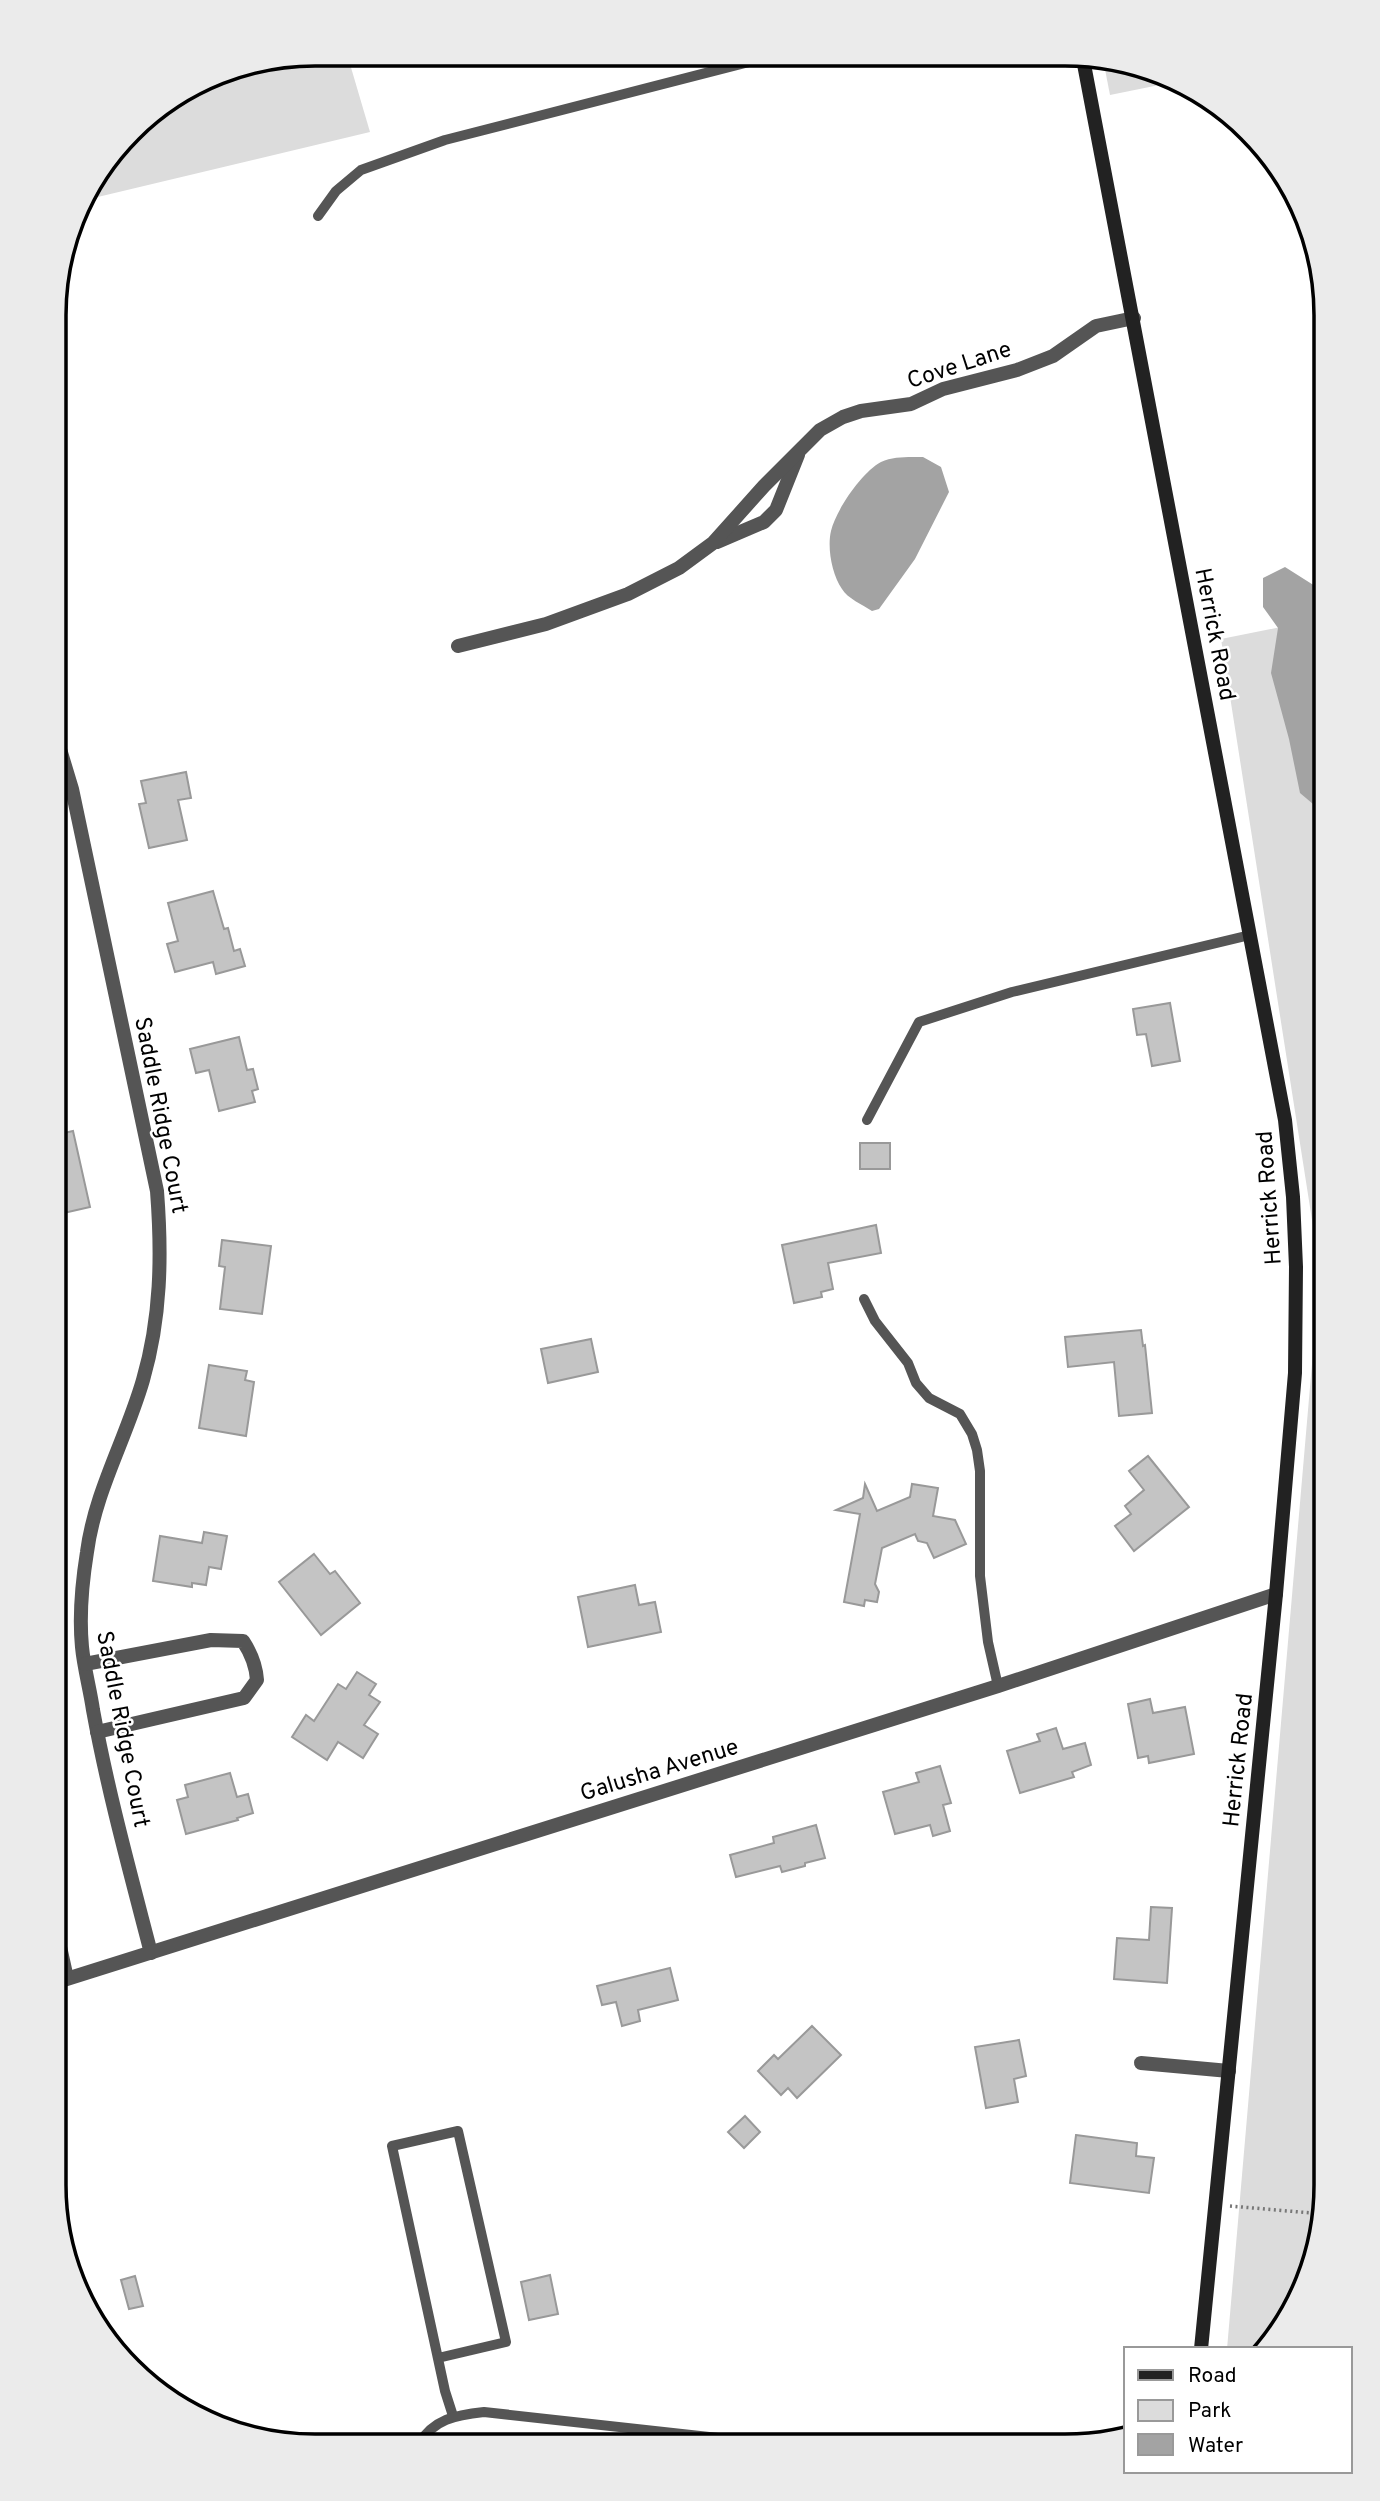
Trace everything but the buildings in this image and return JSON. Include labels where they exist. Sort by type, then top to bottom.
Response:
[{"type":"street","name":"Herrick Road","points":[[1085,68],[1285,1120],[1293,1197],[1296,1267],[1295,1373],[1276,1594],[1201,2347]]},
{"type":"street","name":"Cove Lane","points":[[458,646],[546,624],[628,594],[679,568],[713,543],[820,430],[843,417],[861,411],[911,404],[943,389],[1017,370],[1053,356],[1096,326],[1134,318]]},
{"type":"street","name":"Cove Lane","points":[[713,543],[764,522],[776,510],[800,451]]},
{"type":"street","name":"Saddle Ridge Court","points":[[66,769],[157,1191],[161,1238],[158,1312],[143,1382],[97,1504],[81,1597],[82,1646],[97,1732],[109,1792],[151,1952]]},
{"type":"street","name":"Galusha Avenue","points":[[66,1979],[998,1686],[1276,1594]]},
{"type":"street","points":[[85,1664],[211,1640],[243,1641],[251,1653],[257,1671],[257,1680],[244,1698],[97,1732]]},
{"type":"street","points":[[1141,2063],[1229,2071]]},
{"type":"lane","points":[[318,216],[336,191],[361,170],[445,140],[731,66]]},
{"type":"lane","points":[[867,1120],[919,1022],[1012,992],[1250,934]]},
{"type":"lane","points":[[864,1299],[875,1321],[908,1363],[916,1383],[929,1398],[960,1414],[972,1434],[979,1471],[980,1576],[988,1642],[998,1686]]},
{"type":"lane","points":[[438,2358],[506,2342],[458,2131],[392,2146],[438,2358],[453,2416]]},
{"type":"lane","points":[[427,2434],[434,2426],[453,2416],[484,2412],[669,2434]]},
{"type":"path","points":[[1236,2207],[1312,2213]]},
{"type":"green space","points":[[300,67],[351,67],[370,132],[97,197],[128,151],[164,118],[220,85],[267,71]]},
{"type":"green space","points":[[1105,70],[1160,85],[1110,95]]},
{"type":"green space","points":[[1314,620],[1314,1233],[1221,639]]},
{"type":"green space","points":[[1314,1341],[1313,2201],[1305,2250],[1295,2281],[1280,2310],[1254,2347],[1227,2347]]},
{"type":"water","points":[[923,457],[941,467],[949,492],[915,559],[879,609],[872,611],[848,595],[835,576],[831,561],[831,531],[851,492],[874,467],[891,459]]},
{"type":"water","points":[[1285,567],[1314,585],[1314,805],[1300,793],[1271,673],[1278,628],[1263,607],[1263,578]]}]
